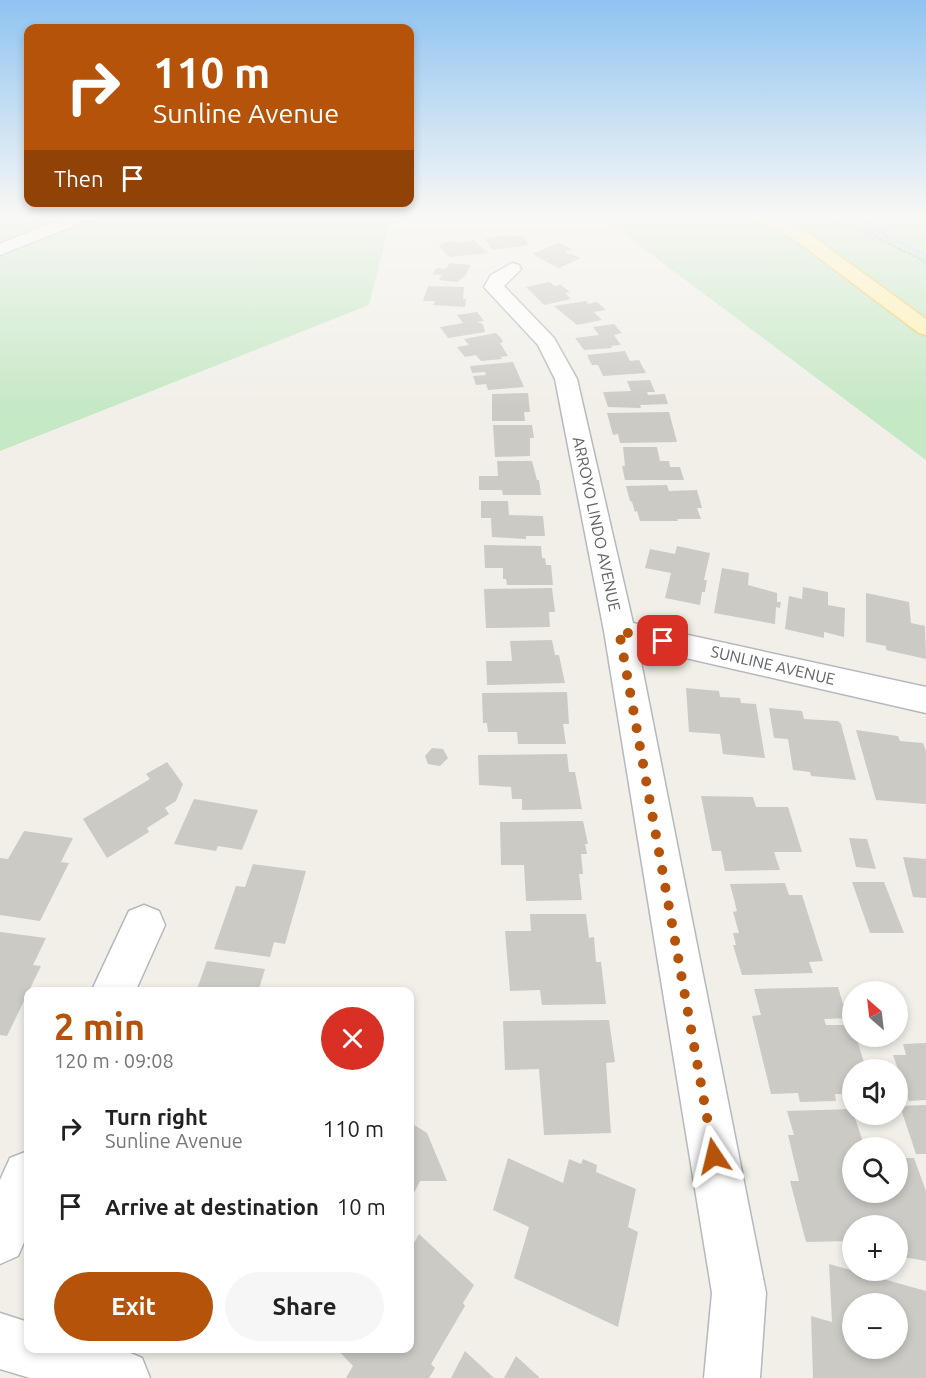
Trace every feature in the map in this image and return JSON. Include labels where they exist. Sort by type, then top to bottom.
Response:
[{"type":"main road","points":[[861,280],[926,329]]},
{"type":"street","name":"ARROYO LINDO AVENUE","points":[[497,280],[494,287],[547,342],[566,379],[619,631],[739,1293],[732,1378]]},
{"type":"street","name":"SUNLINE AVENUE","points":[[619,631],[926,700]]},
{"type":"street","points":[[115,987],[144,925]]},
{"type":"street","points":[[0,1238],[24,1185]]},
{"type":"street","points":[[0,1341],[24,1348]]},
{"type":"street","points":[[40,1353],[122,1378]]},
{"type":"green space","points":[[0,280],[375,280],[369,305],[0,451]]},
{"type":"green space","points":[[686,280],[926,280],[926,460]]},
{"type":"building","points":[[549,282],[555,286],[561,285],[570,292],[565,293],[571,299],[544,305],[526,287]]},
{"type":"building","points":[[428,286],[464,287],[465,307],[433,305],[435,301],[423,301]]},
{"type":"building","points":[[586,301],[588,304],[597,302],[606,310],[594,312],[602,320],[577,325],[554,306]]},
{"type":"building","points":[[477,312],[484,321],[477,322],[483,324],[485,332],[448,338],[440,327],[463,323],[457,315]]},
{"type":"building","points":[[614,324],[622,333],[614,335],[621,345],[584,350],[575,338],[599,335],[593,327]]},
{"type":"building","points":[[496,333],[502,339],[503,342],[500,343],[508,356],[501,357],[502,359],[481,361],[476,355],[465,357],[457,347],[469,345],[464,339]]},
{"type":"building","points":[[625,351],[630,361],[639,360],[646,373],[603,376],[598,365],[592,365],[587,355]]},
{"type":"building","points":[[513,362],[524,387],[488,390],[486,384],[476,385],[473,376],[486,375],[485,372],[472,373],[470,366]]},
{"type":"building","points":[[650,380],[655,392],[647,392],[648,395],[665,394],[668,404],[640,405],[641,408],[608,407],[603,392],[631,391],[627,381]]},
{"type":"building","points":[[528,393],[530,412],[524,412],[525,421],[492,421],[492,394]]},
{"type":"building","points":[[669,412],[677,442],[620,443],[618,434],[613,435],[607,413]]},
{"type":"building","points":[[493,425],[532,425],[534,438],[530,438],[530,456],[495,457]]},
{"type":"building","points":[[623,447],[657,447],[660,461],[669,461],[670,467],[680,467],[684,480],[625,480],[622,466],[625,466]]},
{"type":"building","points":[[497,461],[532,461],[537,480],[539,480],[541,495],[503,495],[502,490],[479,490],[479,476],[498,476]]},
{"type":"building","points":[[667,485],[669,491],[697,490],[702,508],[697,508],[701,519],[640,521],[630,501],[626,486]]},
{"type":"building","points":[[481,501],[508,501],[509,515],[543,516],[545,536],[526,536],[526,539],[492,537],[491,518],[481,518]]},
{"type":"building","points":[[484,545],[541,546],[542,558],[545,558],[546,565],[551,565],[553,585],[507,585],[506,579],[503,579],[503,568],[485,568]]},
{"type":"building","points":[[677,546],[710,553],[704,580],[707,580],[705,592],[702,592],[700,605],[665,598],[671,573],[645,568],[650,549],[675,554]]},
{"type":"building","points":[[722,568],[749,573],[748,585],[777,593],[777,602],[781,602],[780,608],[776,607],[775,624],[714,613]]},
{"type":"building","points":[[803,587],[828,592],[828,605],[845,608],[844,637],[824,632],[824,638],[785,629],[789,596],[802,599]]},
{"type":"building","points":[[552,588],[555,612],[549,612],[550,627],[486,628],[484,589]]},
{"type":"building","points":[[866,593],[909,602],[911,623],[925,626],[926,659],[886,650],[886,646],[866,642]]},
{"type":"building","points":[[552,640],[555,655],[559,655],[565,683],[487,685],[486,661],[512,661],[510,641]]},
{"type":"building","points":[[686,688],[719,691],[720,697],[740,698],[741,703],[756,704],[765,758],[723,754],[720,734],[689,732]]},
{"type":"building","points":[[567,692],[569,724],[563,724],[566,744],[518,744],[517,732],[488,732],[487,723],[483,723],[482,693]]},
{"type":"building","points":[[769,708],[802,711],[804,719],[838,721],[841,724],[856,780],[811,776],[810,772],[793,770],[788,739],[774,738]]},
{"type":"building","points":[[856,730],[898,736],[900,741],[923,743],[926,751],[926,804],[876,800]]},
{"type":"building","points":[[432,748],[443,749],[448,758],[440,766],[428,764],[425,756]]},
{"type":"building","points":[[567,754],[569,772],[575,772],[582,809],[522,810],[522,799],[512,799],[511,787],[479,785],[478,755]]},
{"type":"building","points":[[167,762],[183,784],[176,801],[165,808],[169,814],[147,828],[149,832],[107,858],[83,819],[150,779],[146,774]]},
{"type":"building","points":[[701,796],[753,797],[756,807],[788,807],[802,852],[774,852],[780,870],[725,871],[721,851],[712,851]]},
{"type":"building","points":[[194,799],[258,810],[242,850],[218,846],[216,851],[174,844]]},
{"type":"building","points":[[583,821],[588,844],[585,844],[587,854],[581,854],[583,874],[579,874],[582,900],[526,901],[524,865],[501,865],[500,822]]},
{"type":"building","points":[[24,831],[73,838],[61,862],[69,863],[40,921],[0,915],[0,858],[8,859]]},
{"type":"building","points":[[849,838],[867,839],[876,869],[856,867]]},
{"type":"building","points":[[903,857],[926,859],[926,898],[913,897]]},
{"type":"building","points":[[253,864],[306,871],[285,944],[274,942],[270,957],[214,949],[236,886],[245,887]]},
{"type":"building","points":[[852,882],[884,882],[904,933],[870,933]]},
{"type":"building","points":[[785,883],[789,895],[802,895],[823,961],[809,962],[813,973],[742,975],[733,945],[736,945],[733,933],[739,933],[733,912],[737,911],[730,884]]},
{"type":"building","points":[[530,914],[586,914],[589,938],[594,937],[596,962],[601,962],[606,1004],[542,1005],[540,990],[510,991],[505,931],[531,931]]},
{"type":"building","points":[[0,932],[46,938],[33,965],[41,966],[31,987],[24,987],[24,1001],[7,1036],[0,1035]]},
{"type":"building","points":[[207,961],[265,969],[260,987],[198,987]]},
{"type":"building","points":[[838,987],[842,1001],[842,1018],[824,1019],[826,1025],[842,1025],[842,1047],[859,1047],[863,1059],[842,1059],[842,1094],[835,1094],[836,1101],[800,1102],[798,1093],[771,1094],[752,1016],[761,1015],[754,989]]},
{"type":"building","points":[[609,1020],[615,1062],[606,1063],[611,1133],[544,1135],[539,1069],[505,1070],[503,1021]]},
{"type":"building","points":[[926,1043],[926,1100],[909,1101],[908,1059],[894,1059],[893,1055],[906,1055],[904,1047],[908,1047],[908,1044]]},
{"type":"building","points":[[926,1105],[926,1154],[916,1154],[906,1125],[908,1106]]},
{"type":"building","points":[[842,1109],[842,1125],[857,1125],[861,1137],[842,1137],[842,1203],[908,1203],[908,1158],[914,1158],[926,1191],[926,1261],[908,1258],[908,1215],[842,1215],[842,1241],[806,1242],[790,1181],[799,1181],[788,1135],[794,1135],[787,1111]]},
{"type":"building","points":[[414,1125],[427,1133],[447,1181],[420,1181],[414,1193]]},
{"type":"building","points":[[508,1158],[563,1183],[569,1159],[581,1164],[583,1159],[597,1165],[596,1172],[636,1189],[628,1227],[638,1232],[618,1327],[514,1278],[529,1227],[493,1210]]},
{"type":"building","points":[[419,1234],[474,1285],[463,1303],[465,1306],[431,1364],[435,1368],[429,1378],[346,1378],[353,1366],[341,1353],[414,1353],[414,1243]]},
{"type":"building","points":[[829,1264],[842,1268],[842,1281],[890,1281],[926,1291],[926,1378],[813,1378],[811,1316],[832,1322]]},
{"type":"building","points":[[465,1351],[494,1378],[451,1378]]},
{"type":"building","points":[[516,1356],[540,1378],[504,1378]]},
{"type":"route","points":[[663,641],[619,631],[714,1156]]}]
